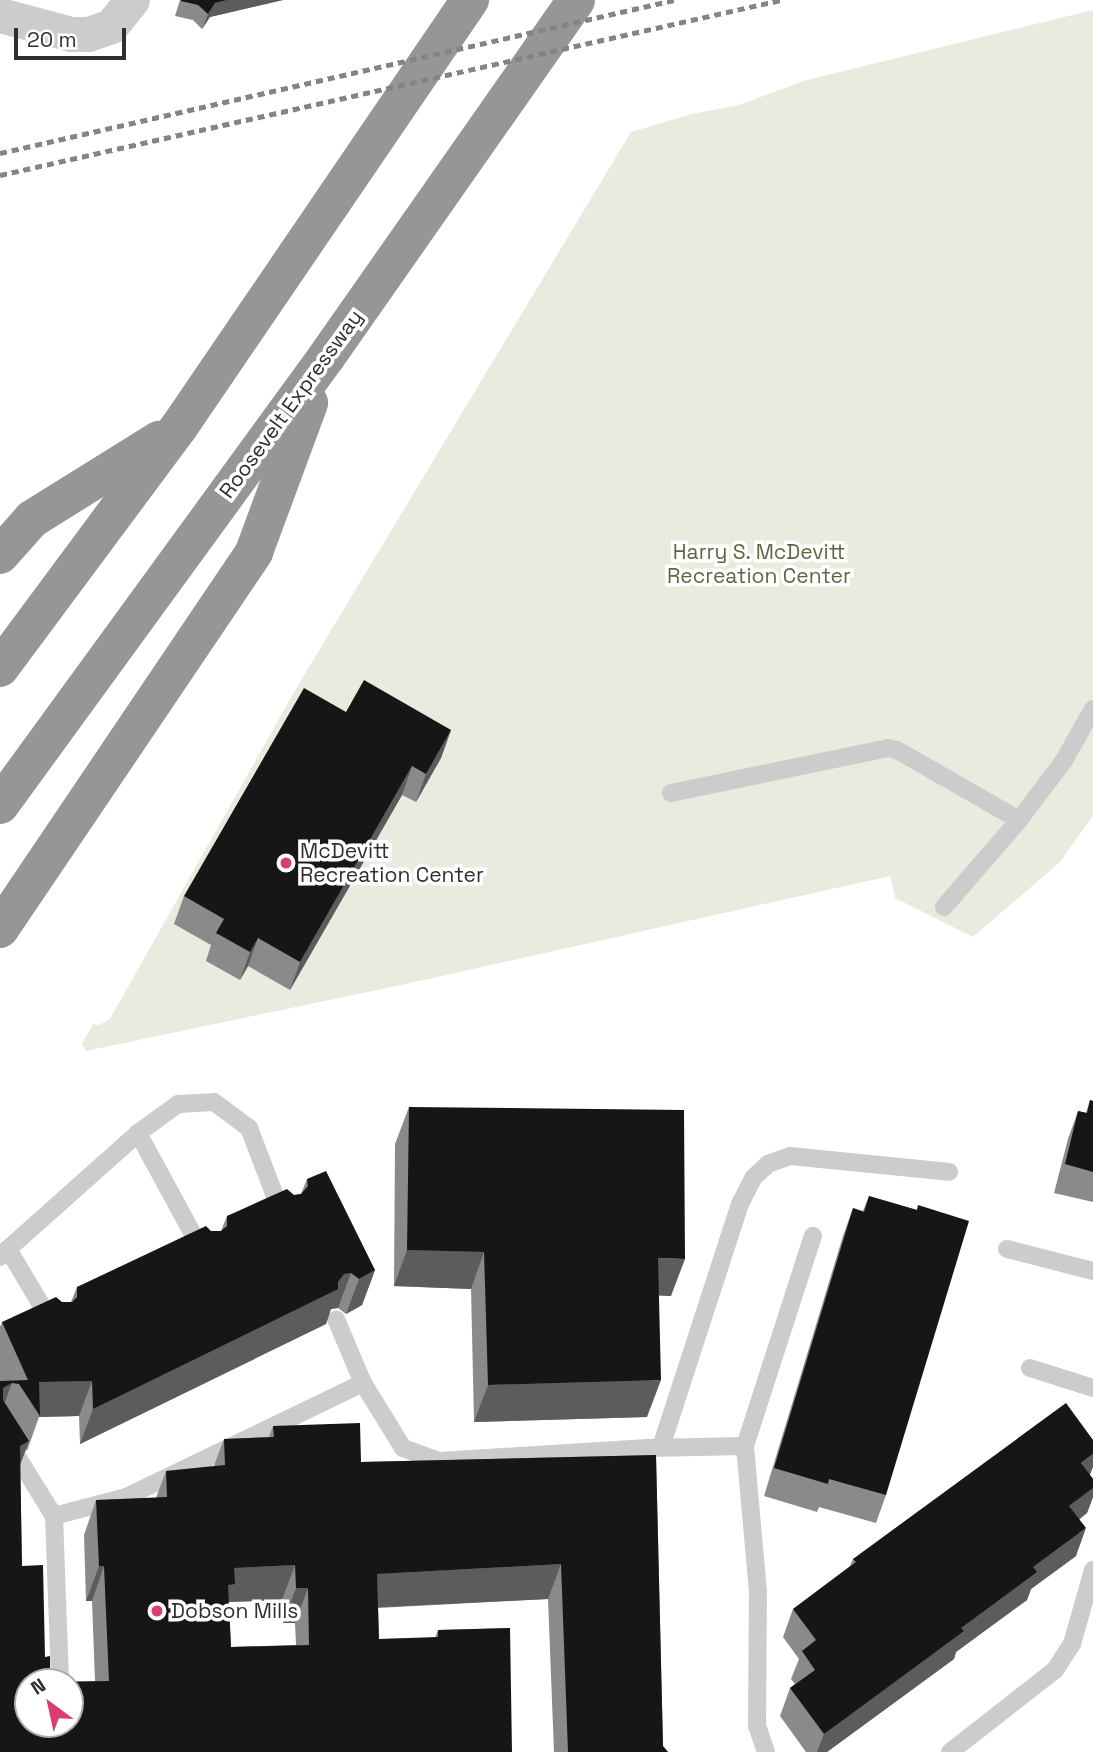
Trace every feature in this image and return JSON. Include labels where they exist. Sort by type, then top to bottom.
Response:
[{"type":"highway","points":[[0,668],[179,427],[470,0]]},
{"type":"highway","name":"Roosevelt Expressway","points":[[0,805],[327,356],[576,0]]},
{"type":"highway","points":[[0,929],[254,552],[327,356]]},
{"type":"highway","points":[[0,555],[32,519],[179,427]]},
{"type":"street","points":[[0,15],[71,34],[88,34],[121,13]]},
{"type":"lane","points":[[944,907],[1019,820],[1063,762],[1093,709]]},
{"type":"lane","points":[[671,793],[888,748],[897,750],[1019,820]]},
{"type":"lane","points":[[54,1327],[4,1253],[138,1133],[178,1104],[214,1102],[249,1128],[284,1219]]},
{"type":"lane","points":[[138,1133],[204,1256]]},
{"type":"lane","points":[[661,1447],[740,1204],[753,1178],[768,1164],[790,1156],[949,1172]]},
{"type":"lane","points":[[766,1752],[757,1726],[758,1592],[745,1446],[813,1236]]},
{"type":"lane","points":[[1007,1249],[1093,1271]]},
{"type":"lane","points":[[336,1319],[363,1383],[403,1448],[439,1461],[661,1447],[745,1446]]},
{"type":"lane","points":[[1030,1368],[1093,1388]]},
{"type":"lane","points":[[54,1516],[126,1497],[363,1383]]},
{"type":"lane","points":[[0,1429],[54,1516],[60,1668]]},
{"type":"lane","points":[[950,1752],[1055,1670],[1072,1644],[1089,1599],[1093,1570]]},
{"type":"green space","name":"Harry S. McDevitt Recreation Center","points":[[1093,10],[1093,816],[1060,862],[973,937],[895,898],[890,876],[415,982],[86,1051],[82,1044],[93,1024],[99,1025],[110,1019],[297,687],[631,132],[692,114],[739,105],[803,81]]},
{"type":"building","points":[[181,0],[227,0],[215,3],[208,14],[198,5]]},
{"type":"building","name":"McDevitt Recreation Center","points":[[364,680],[451,730],[426,774],[412,766],[300,962],[258,938],[250,952],[216,933],[224,919],[184,896],[304,688],[346,712]]},
{"type":"building","points":[[1090,1100],[1093,1101],[1093,1172],[1065,1164],[1078,1111],[1087,1113]]},
{"type":"building","points":[[409,1107],[684,1110],[685,1259],[658,1258],[661,1380],[488,1385],[484,1252],[407,1250]]},
{"type":"building","points":[[326,1171],[375,1270],[359,1279],[351,1273],[344,1274],[338,1282],[338,1289],[93,1409],[92,1381],[39,1382],[40,1416],[19,1384],[12,1383],[3,1388],[3,1400],[29,1441],[20,1446],[22,1566],[43,1565],[45,1657],[50,1656],[50,1668],[14,1668],[14,1738],[84,1738],[84,1682],[109,1681],[104,1566],[99,1566],[96,1500],[167,1497],[166,1471],[225,1465],[224,1439],[274,1437],[273,1426],[360,1423],[361,1462],[656,1455],[663,1746],[668,1752],[568,1752],[561,1564],[377,1574],[379,1639],[438,1637],[438,1630],[510,1628],[512,1752],[0,1752],[0,1381],[28,1380],[2,1322],[56,1297],[62,1302],[72,1302],[77,1297],[77,1287],[206,1226],[211,1231],[221,1231],[227,1226],[227,1216],[287,1189],[294,1195],[301,1194],[308,1186],[307,1179]],"holes":[[[295,1565],[296,1588],[308,1588],[309,1645],[231,1647],[228,1585],[235,1584],[234,1568]]]},
{"type":"building","points":[[869,1196],[917,1210],[918,1205],[969,1221],[886,1495],[829,1479],[828,1484],[774,1468],[853,1208],[864,1212]]},
{"type":"building","points":[[1066,1403],[1093,1440],[1093,1454],[1081,1463],[1093,1479],[1093,1488],[1069,1506],[1086,1528],[1033,1567],[1037,1572],[961,1628],[964,1631],[824,1734],[790,1688],[815,1670],[802,1651],[816,1640],[793,1609],[856,1562],[853,1559]]},
{"type":"railway","points":[[0,153],[674,0]]},
{"type":"railway","points":[[0,175],[781,0]]},
{"type":"place","name":"McDevitt Recreation Center","points":[[286,863]]},
{"type":"place","name":"Dobson Mills","points":[[157,1611]]}]
